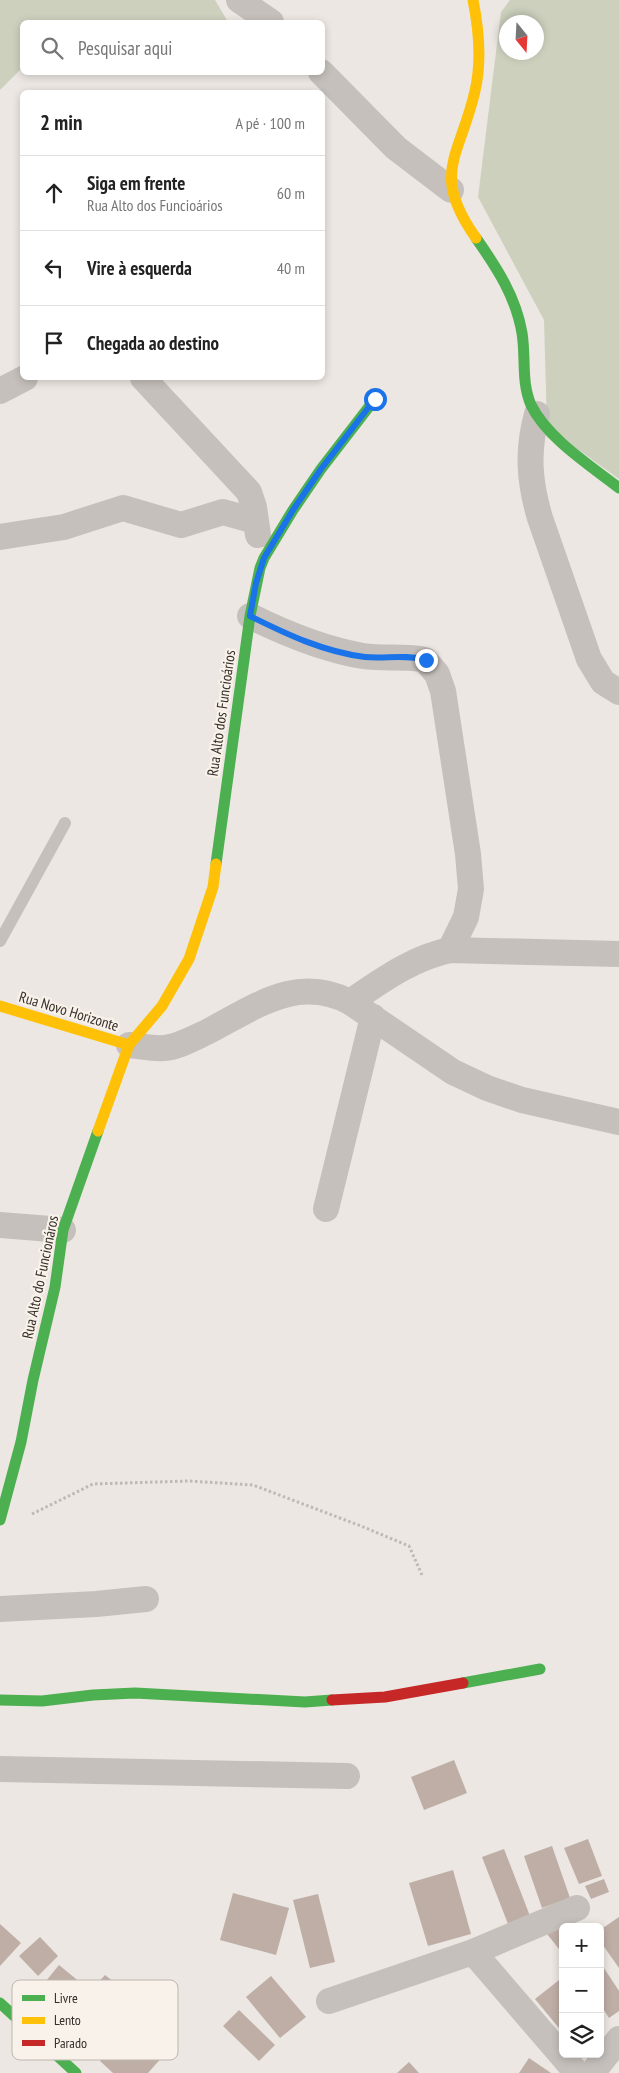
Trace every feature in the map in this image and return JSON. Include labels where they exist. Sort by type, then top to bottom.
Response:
[{"type":"street","points":[[239,0],[269,13]]},
{"type":"street","points":[[473,0],[480,50],[477,80],[455,150],[451,170],[451,190],[459,212],[493,262],[506,286],[522,335],[526,388],[537,414],[546,427],[619,488]]},
{"type":"street","points":[[323,75],[396,148],[451,190]]},
{"type":"street","points":[[0,391],[22,380]]},
{"type":"street","points":[[145,380],[249,492],[254,506],[255,521],[264,558]]},
{"type":"street","name":"Rua Alto dos Funcioários","points":[[129,1045],[162,1006],[189,959],[213,887],[250,616],[256,583],[264,558],[321,469],[375,399]]},
{"type":"street","points":[[537,414],[532,430],[529,466],[533,495],[589,659],[603,682],[619,692]]},
{"type":"street","points":[[0,537],[64,527],[123,508],[181,525],[223,512],[255,521]]},
{"type":"street","points":[[250,616],[294,637],[326,648],[364,657],[426,660],[437,674],[452,746],[468,854],[471,889],[466,917],[450,950]]},
{"type":"street","points":[[350,1002],[415,962],[433,954],[450,950],[619,954]]},
{"type":"street","points":[[129,1045],[164,1048],[172,1046],[194,1038],[274,998],[298,991],[335,994],[373,1017],[453,1072],[487,1088],[522,1100],[619,1122]]},
{"type":"street","name":"Rua Novo Horizonte","points":[[0,1006],[129,1045]]},
{"type":"street","points":[[326,1209],[373,1017]]},
{"type":"street","name":"Rua Alto do Funcionáros","points":[[0,1520],[21,1442],[33,1380],[55,1287],[63,1230],[129,1045]]},
{"type":"street","points":[[0,1225],[63,1230]]},
{"type":"street","points":[[0,1609],[87,1605],[146,1599]]},
{"type":"street","points":[[0,1700],[42,1701],[93,1695],[135,1693],[305,1702],[385,1697],[540,1669]]},
{"type":"street","points":[[0,1770],[347,1776]]},
{"type":"street","points":[[329,2001],[473,1952],[577,1908]]},
{"type":"street","points":[[473,1952],[577,2073]]},
{"type":"street","points":[[0,2003],[12,2014]]},
{"type":"street","points":[[592,2073],[619,2039]]},
{"type":"street","points":[[62,2060],[76,2073]]},
{"type":"lane","points":[[0,941],[65,823]]},
{"type":"path","points":[[25,1517],[93,1484],[188,1481],[253,1486],[362,1526],[408,1546],[422,1575]]},
{"type":"green space","points":[[0,0],[215,0],[227,20],[20,20],[20,70],[0,90]]},
{"type":"green space","points":[[510,0],[619,0],[619,479],[547,427],[544,320],[478,197],[499,28],[499,60],[544,60],[544,15],[501,15]]},
{"type":"building","points":[[454,1760],[467,1793],[424,1810],[411,1777]]},
{"type":"building","points":[[588,1839],[602,1876],[579,1884],[564,1848]]},
{"type":"building","points":[[552,1846],[570,1898],[542,1908],[524,1856]]},
{"type":"building","points":[[504,1849],[530,1916],[508,1924],[482,1857]]},
{"type":"building","points":[[453,1870],[471,1934],[428,1946],[409,1883]]},
{"type":"building","points":[[604,1879],[609,1892],[591,1899],[585,1886]]},
{"type":"building","points":[[233,1893],[289,1908],[276,1955],[220,1940]]},
{"type":"building","points":[[318,1894],[335,1962],[310,1968],[293,1900]]},
{"type":"building","points":[[619,1917],[619,1968],[604,1947],[604,1927]]},
{"type":"building","points":[[568,1919],[572,1923],[562,1923]]},
{"type":"building","points":[[0,1924],[21,1943],[0,1966]]},
{"type":"building","points":[[559,1925],[559,1949],[547,1934]]},
{"type":"building","points":[[40,1937],[58,1956],[38,1976],[19,1956]]},
{"type":"building","points":[[59,1965],[77,1980],[47,1980]]},
{"type":"building","points":[[604,1968],[619,1991],[619,2011],[609,2018],[604,2010]]},
{"type":"building","points":[[105,1975],[111,1980],[101,1980]]},
{"type":"building","points":[[271,1976],[306,2017],[280,2038],[246,1997]]},
{"type":"building","points":[[559,1980],[559,2028],[535,1999]]},
{"type":"building","points":[[239,2010],[275,2045],[259,2061],[223,2026]]},
{"type":"building","points":[[529,2058],[551,2073],[519,2073]]},
{"type":"building","points":[[160,2060],[148,2073],[113,2073],[100,2061]]},
{"type":"building","points":[[409,2062],[419,2073],[397,2073]]},
{"type":"traffic: fast","points":[[476,238],[505,283],[515,307],[522,333],[526,387],[531,405],[538,417],[558,440],[619,488]]},
{"type":"traffic: fast","points":[[216,864],[250,616],[260,568],[293,510],[321,469],[375,399]]},
{"type":"traffic: fast","points":[[0,1520],[21,1442],[33,1380],[55,1287],[63,1230],[98,1131]]},
{"type":"traffic: fast","points":[[463,1683],[540,1669]]},
{"type":"traffic: fast","points":[[0,1700],[42,1701],[93,1695],[135,1693],[305,1702],[332,1700]]},
{"type":"traffic: fast","points":[[0,2003],[12,2014]]},
{"type":"traffic: fast","points":[[62,2060],[76,2073]]},
{"type":"traffic: slow","points":[[473,0],[479,46],[477,80],[469,114],[457,149],[452,180],[454,197],[462,216],[476,238]]},
{"type":"traffic: slow","points":[[98,1131],[129,1045],[162,1006],[189,959],[213,887],[216,864]]},
{"type":"traffic: slow","points":[[0,1006],[129,1045]]},
{"type":"traffic: jam","points":[[332,1700],[385,1697],[463,1683]]},
{"type":"route","points":[[375,399],[321,469],[264,558],[256,583],[250,616],[288,635],[326,648],[364,657],[410,657],[426,660]]}]
